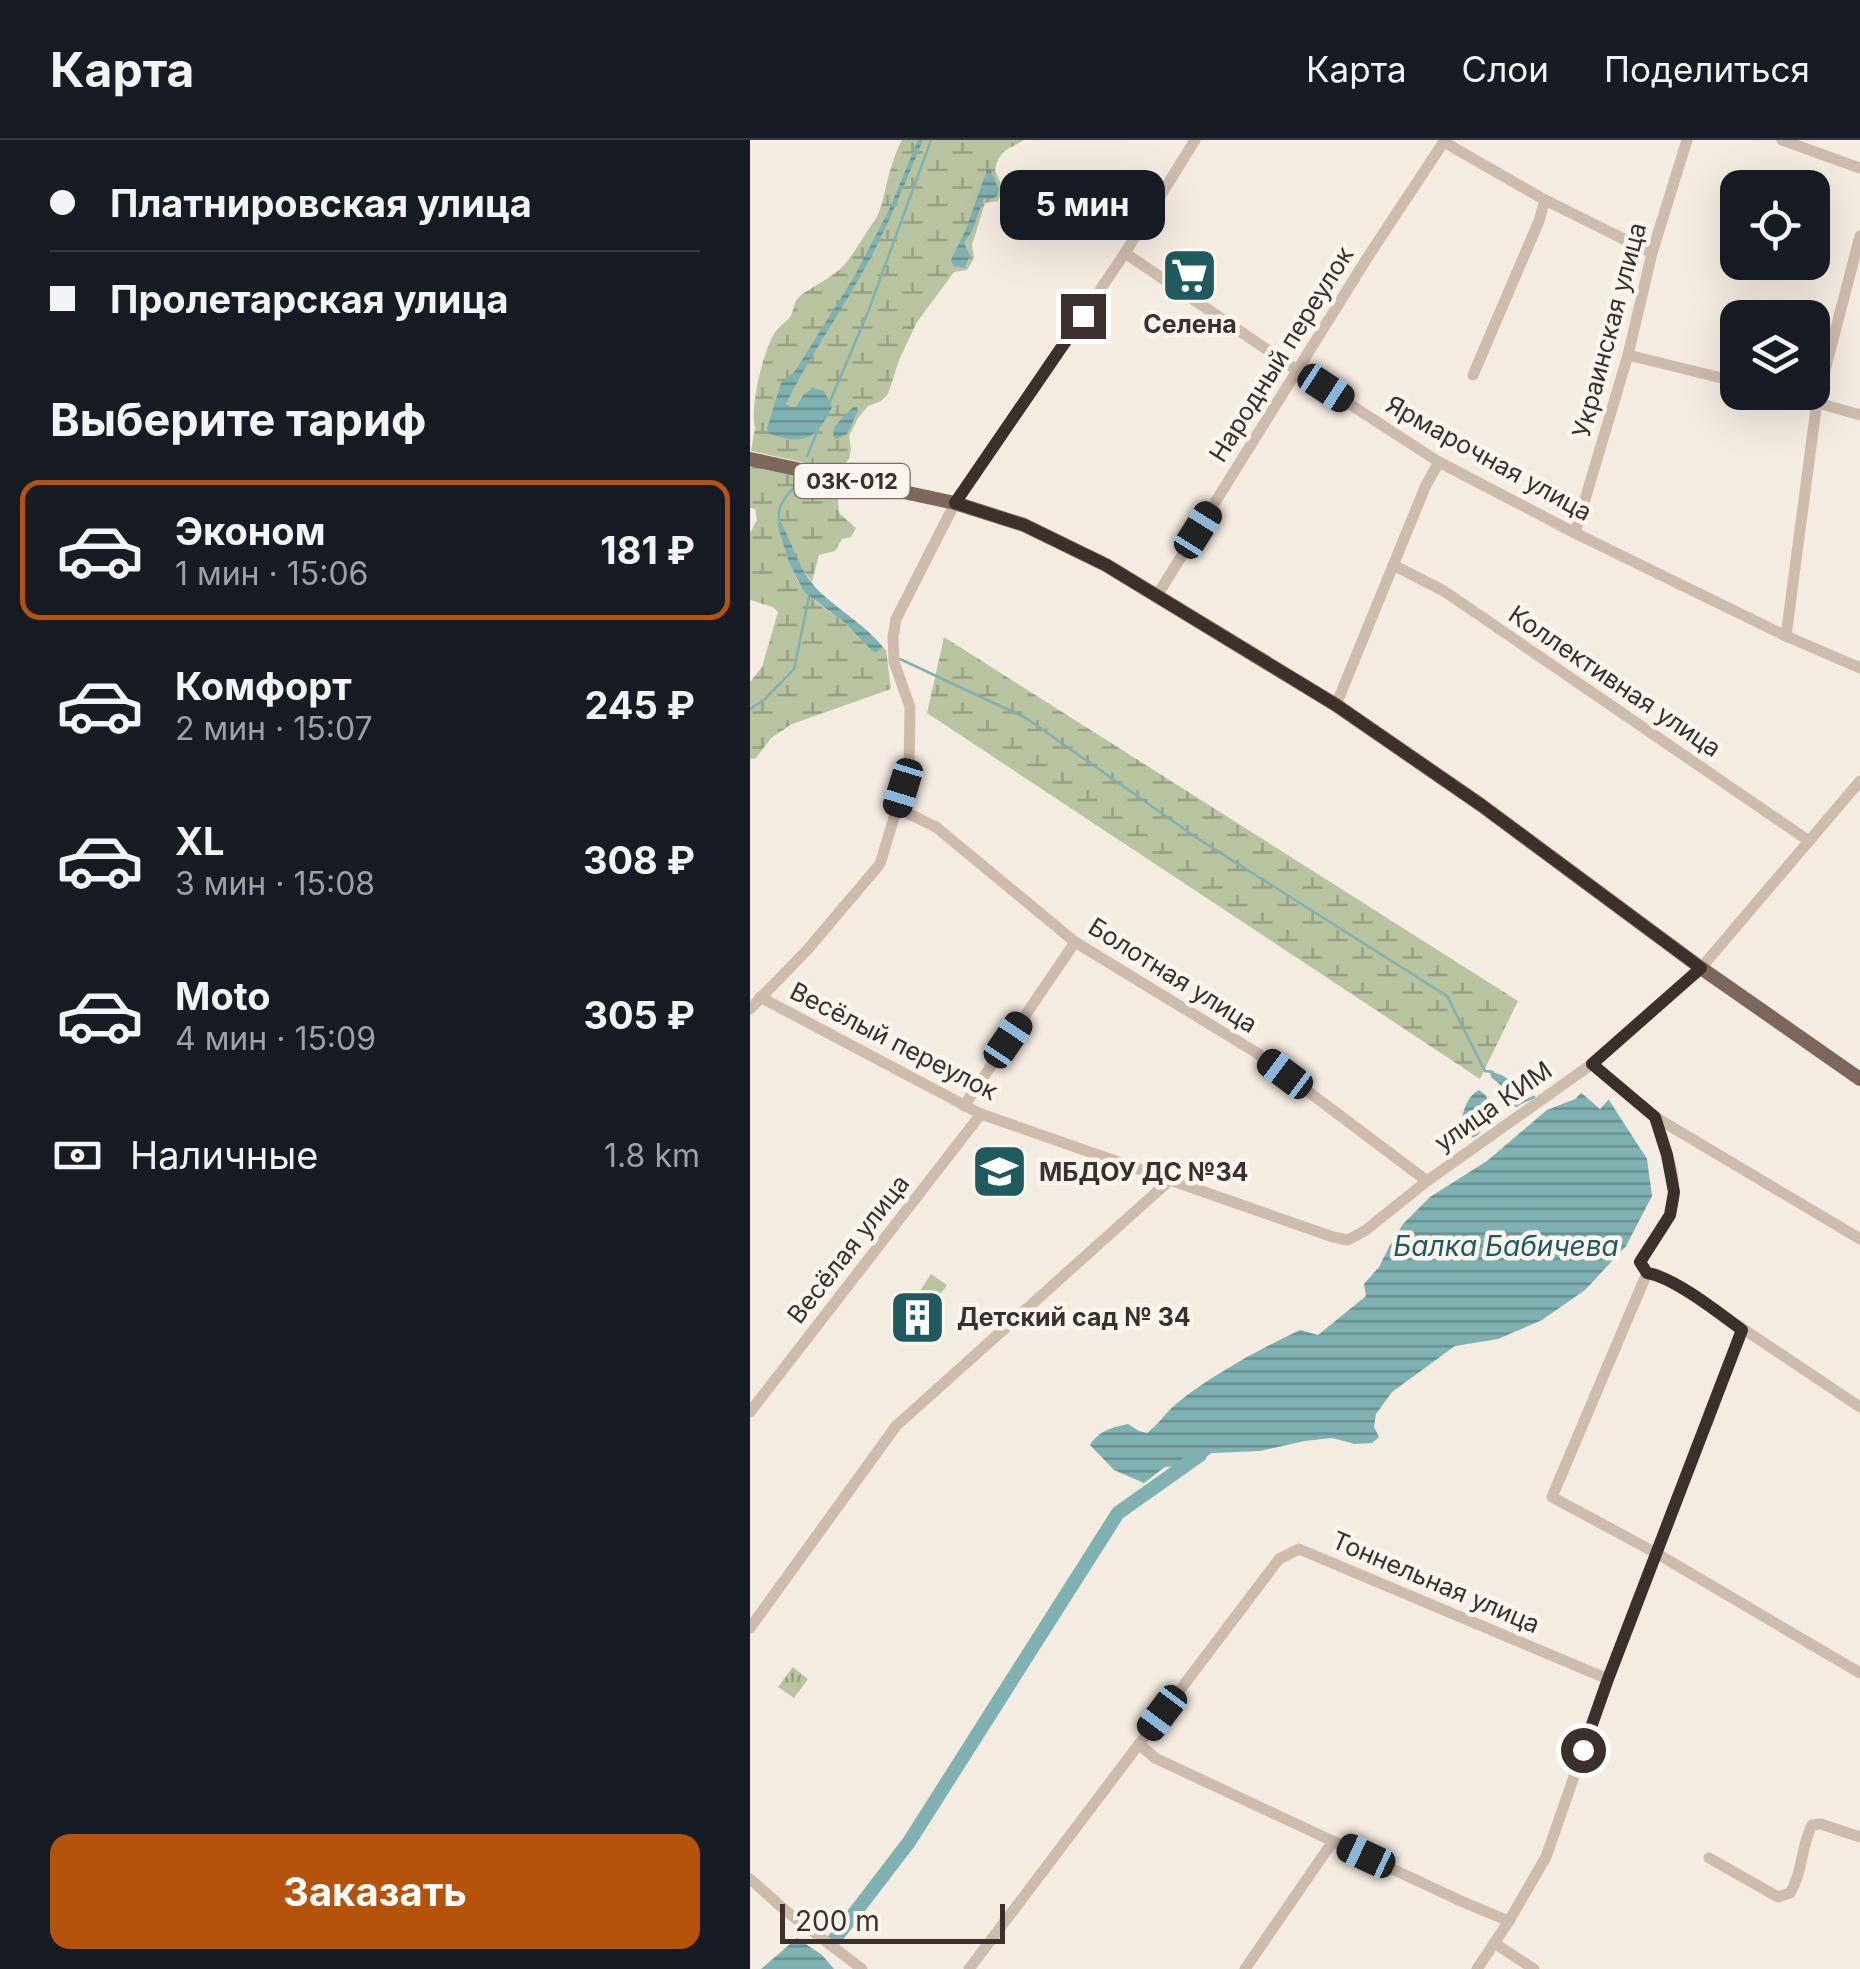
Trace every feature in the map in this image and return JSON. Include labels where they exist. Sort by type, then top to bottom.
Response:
[{"type":"main road","name":"03К-012","points":[[750,459],[955,503],[1024,525],[1158,594],[1336,705],[1481,805],[1701,968],[1860,1079]]},
{"type":"street","points":[[750,1009],[816,941],[880,864],[909,768],[910,708],[894,662],[896,619],[955,503],[1126,253],[1195,140]]},
{"type":"street","name":"Украинская улица","points":[[1575,533],[1687,140]]},
{"type":"street","points":[[1782,140],[1860,168]]},
{"type":"street","points":[[1445,141],[1544,200],[1652,253]]},
{"type":"street","name":"Народный переулок","points":[[1158,594],[1369,255],[1445,141]]},
{"type":"street","points":[[1473,375],[1539,221],[1544,200]]},
{"type":"street","points":[[1830,349],[1860,236]]},
{"type":"street","name":"Ярмарочная улица","points":[[1126,253],[1440,462],[1575,533],[1856,666],[1860,679]]},
{"type":"street","points":[[1628,355],[1720,378]]},
{"type":"street","points":[[1830,406],[1860,415]]},
{"type":"street","points":[[1786,636],[1815,410]]},
{"type":"street","points":[[1336,705],[1426,485],[1440,462]]},
{"type":"street","name":"Коллективная улица","points":[[1392,566],[1444,592],[1809,841]]},
{"type":"street","name":"улица КИМ","points":[[1348,1240],[1592,1064],[1701,968],[1860,781]]},
{"type":"street","name":"Болотная улица","points":[[897,808],[936,827],[1075,942],[1257,1052],[1427,1181]]},
{"type":"street","points":[[964,1106],[1075,942]]},
{"type":"street","name":"Весёлый переулок","points":[[760,997],[981,1114],[1348,1240]]},
{"type":"street","points":[[1592,1064],[1655,1117],[1860,1239]]},
{"type":"street","name":"Весёлая улица","points":[[750,1412],[981,1114]]},
{"type":"street","points":[[1647,1273],[1640,1262],[1670,1215],[1674,1192],[1655,1117]]},
{"type":"street","points":[[750,1628],[896,1426],[1170,1181]]},
{"type":"street","points":[[1647,1273],[1656,1274],[1694,1296],[1860,1407]]},
{"type":"street","points":[[1647,1273],[1552,1497],[1860,1673]]},
{"type":"street","points":[[1477,1969],[1546,1857],[1608,1679],[1742,1330]]},
{"type":"street","name":"Тоннельная улица","points":[[969,1969],[1279,1560],[1299,1549],[1608,1679]]},
{"type":"street","points":[[1139,1744],[1155,1758],[1509,1921]]},
{"type":"street","points":[[1710,1858],[1778,1897],[1790,1893],[1796,1884],[1812,1825],[1821,1824],[1860,1837]]},
{"type":"street","points":[[1245,1969],[1333,1840]]},
{"type":"street","points":[[750,1879],[862,1969]]},
{"type":"street","points":[[1494,1943],[1534,1969]]},
{"type":"green space","points":[[902,140],[1024,140],[1000,157],[995,170],[1001,192],[998,201],[985,203],[972,245],[974,258],[967,270],[954,272],[917,322],[888,394],[868,406],[849,436],[849,459],[839,470],[751,451],[758,381],[774,334],[790,317],[800,296],[839,270],[856,249],[879,213]]},
{"type":"green space","points":[[750,465],[842,485],[839,513],[856,528],[835,551],[819,555],[812,582],[778,523],[789,563],[801,587],[872,651],[876,653],[883,647],[886,650],[891,689],[792,724],[771,738],[756,758],[750,759],[750,682],[762,667],[778,612],[750,600],[750,533],[757,520],[755,509],[750,508]]},
{"type":"green space","points":[[944,637],[1518,1001],[1480,1079],[927,713]]},
{"type":"green space","points":[[931,1274],[947,1285],[933,1304],[918,1294]]},
{"type":"green space","points":[[793,1667],[808,1679],[794,1698],[778,1687]]},
{"type":"water","points":[[918,140],[923,140],[876,248],[786,404],[796,407],[813,388],[824,391],[832,407],[820,427],[807,437],[790,439],[768,433],[781,383],[795,371],[854,277],[889,210]]},
{"type":"water","points":[[990,169],[999,190],[997,196],[984,198],[964,243],[970,255],[965,268],[953,266],[951,260]]},
{"type":"water","points":[[853,407],[858,411],[847,434],[836,439],[834,427]]},
{"type":"water","points":[[777,523],[782,524],[815,587],[883,647],[876,653],[804,592],[789,563]]},
{"type":"water","points":[[1490,1072],[1511,1082],[1521,1104],[1513,1106]]},
{"type":"water","name":"Балка Бабичева","points":[[1589,1085],[1592,1096],[1607,1097],[1647,1159],[1652,1196],[1626,1246],[1585,1290],[1542,1320],[1498,1339],[1455,1346],[1392,1392],[1376,1414],[1374,1427],[1379,1437],[1372,1443],[1355,1444],[1332,1438],[1260,1451],[1212,1453],[1193,1465],[1165,1467],[1144,1483],[1114,1470],[1090,1445],[1111,1428],[1128,1424],[1147,1433],[1176,1404],[1236,1364],[1300,1330],[1318,1335],[1366,1296],[1364,1284],[1379,1267],[1403,1224],[1430,1197],[1487,1161],[1547,1110],[1575,1099]]},
{"type":"water","points":[[1479,1090],[1487,1100],[1486,1117],[1479,1133],[1470,1138],[1460,1134],[1461,1121],[1467,1103]]},
{"type":"water","points":[[797,1938],[822,1955],[834,1969],[761,1969]]},
{"type":"pier","points":[[1588,1080],[1596,1083],[1597,1091],[1612,1096],[1600,1109],[1578,1090]]},
{"type":"waterway","points":[[829,404],[868,312],[931,140]]},
{"type":"waterway","points":[[807,456],[818,430]]},
{"type":"waterway","points":[[781,526],[780,507],[799,481]]},
{"type":"waterway","points":[[750,709],[794,669],[809,597]]},
{"type":"waterway","points":[[900,659],[1026,718],[1197,838],[1447,996],[1485,1071],[1493,1072]]},
{"type":"waterway","points":[[1518,1104],[1534,1097]]},
{"type":"waterway","points":[[834,1940],[909,1842],[1118,1513],[1200,1455]]},
{"type":"place","name":"Селена","points":[[1190,275]]},
{"type":"place","name":"МБДОУ ДС №34","points":[[1000,1172]]},
{"type":"place","name":"Детский сад № 34","points":[[918,1317]]},
{"type":"route","points":[[1083,316],[955,503],[1024,525],[1158,594],[1336,705],[1481,805],[1701,968],[1592,1064],[1655,1117],[1667,1155],[1674,1192],[1670,1215],[1640,1262],[1647,1273],[1656,1274],[1694,1296],[1742,1330],[1583,1750]]}]
